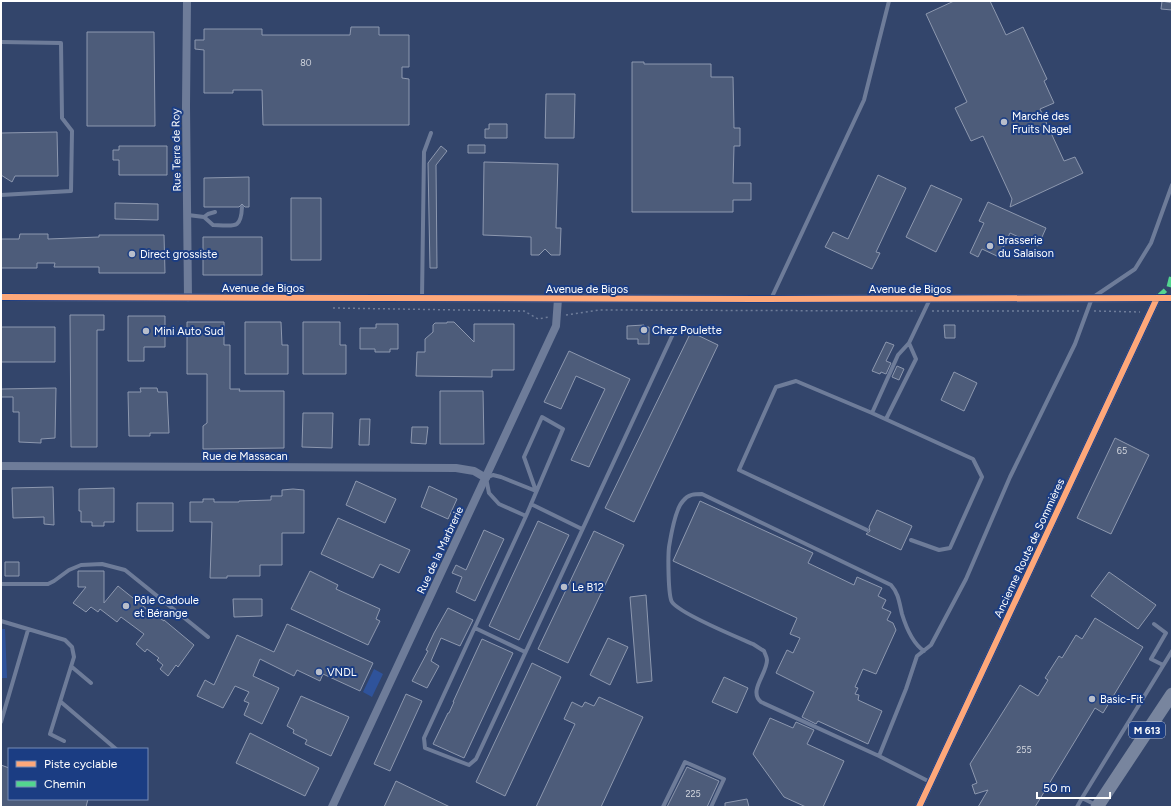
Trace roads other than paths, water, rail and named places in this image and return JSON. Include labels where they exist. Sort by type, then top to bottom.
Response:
[{"type":"main road","name":"M 613","points":[[1097,806],[1172,694]]},
{"type":"street","name":"Rue Terre de Roy","points":[[187,1],[186,106],[188,298]]},
{"type":"street","name":"Avenue de Bigos","points":[[1,297],[422,299],[1172,298]]},
{"type":"street","name":"Ancienne Route de Sommières","points":[[919,807],[1157,298]]},
{"type":"street","name":"Rue de la Marbrerie","points":[[333,806],[556,326],[558,299]]},
{"type":"street","name":"Rue de Massacan","points":[[1,466],[456,468],[474,472],[486,478]]},
{"type":"lane","points":[[771,299],[864,100],[889,1]]},
{"type":"lane","points":[[1,42],[61,43],[62,118],[72,131],[71,191],[1,195]]},
{"type":"lane","points":[[422,299],[424,152],[431,133]]},
{"type":"lane","points":[[878,756],[906,689],[917,656],[931,645],[966,578],[1010,477],[1075,344],[1092,298],[1135,269],[1151,242],[1172,185]]},
{"type":"lane","points":[[188,215],[204,217],[213,225],[234,225],[241,220],[242,207]]},
{"type":"lane","points":[[204,217],[215,212]]},
{"type":"lane","points":[[872,413],[898,355],[910,343],[930,298]]},
{"type":"lane","points":[[536,491],[524,457],[542,417],[563,429],[526,516],[424,738],[425,748],[469,765],[476,759],[673,334]]},
{"type":"lane","points":[[886,419],[916,359],[910,343]]},
{"type":"lane","points":[[867,530],[739,470],[776,387],[796,381],[886,419],[973,459],[982,477],[950,548],[939,550],[911,540]]},
{"type":"lane","points":[[526,516],[499,504],[489,493],[486,478],[493,475],[501,477],[536,491]]},
{"type":"lane","points":[[924,651],[917,646],[912,637],[902,614],[899,596],[891,585],[702,494],[688,496],[678,508],[669,548],[669,593],[672,602],[682,611],[753,644],[764,651],[767,659],[766,666],[756,693],[757,698],[761,702],[878,756],[930,782]]},
{"type":"lane","points":[[531,504],[582,529]]},
{"type":"lane","points":[[1,584],[48,584],[69,570],[81,565],[102,564],[124,570],[208,637]]},
{"type":"lane","points":[[1,621],[65,640],[72,647],[74,657],[72,667],[50,734],[64,741]]},
{"type":"lane","points":[[1154,624],[1166,633],[1151,659],[1163,665]]},
{"type":"lane","points":[[475,628],[525,652]]},
{"type":"lane","points":[[1,722],[28,630]]},
{"type":"lane","points":[[1077,807],[1172,651]]},
{"type":"lane","points":[[72,667],[91,683]]},
{"type":"lane","points":[[61,702],[115,748]]},
{"type":"lane","points":[[663,807],[685,762],[724,779],[711,807]]},
{"type":"lane","points":[[1082,798],[1097,806]]},
{"type":"place","name":"Marché des Fruits Nagel","points":[[1004,122]]},
{"type":"place","name":"Brasserie du Salaison","points":[[990,246]]},
{"type":"place","name":"Direct grossiste","points":[[132,254]]},
{"type":"place","name":"Chez Poulette","points":[[644,330]]},
{"type":"place","name":"Mini Auto Sud","points":[[146,331]]},
{"type":"place","name":"Le B12","points":[[564,587]]},
{"type":"place","name":"Pôle Cadoule et Bérange","points":[[126,606]]},
{"type":"place","name":"VNDL","points":[[319,672]]},
{"type":"place","name":"Basic-Fit","points":[[1092,699]]}]
